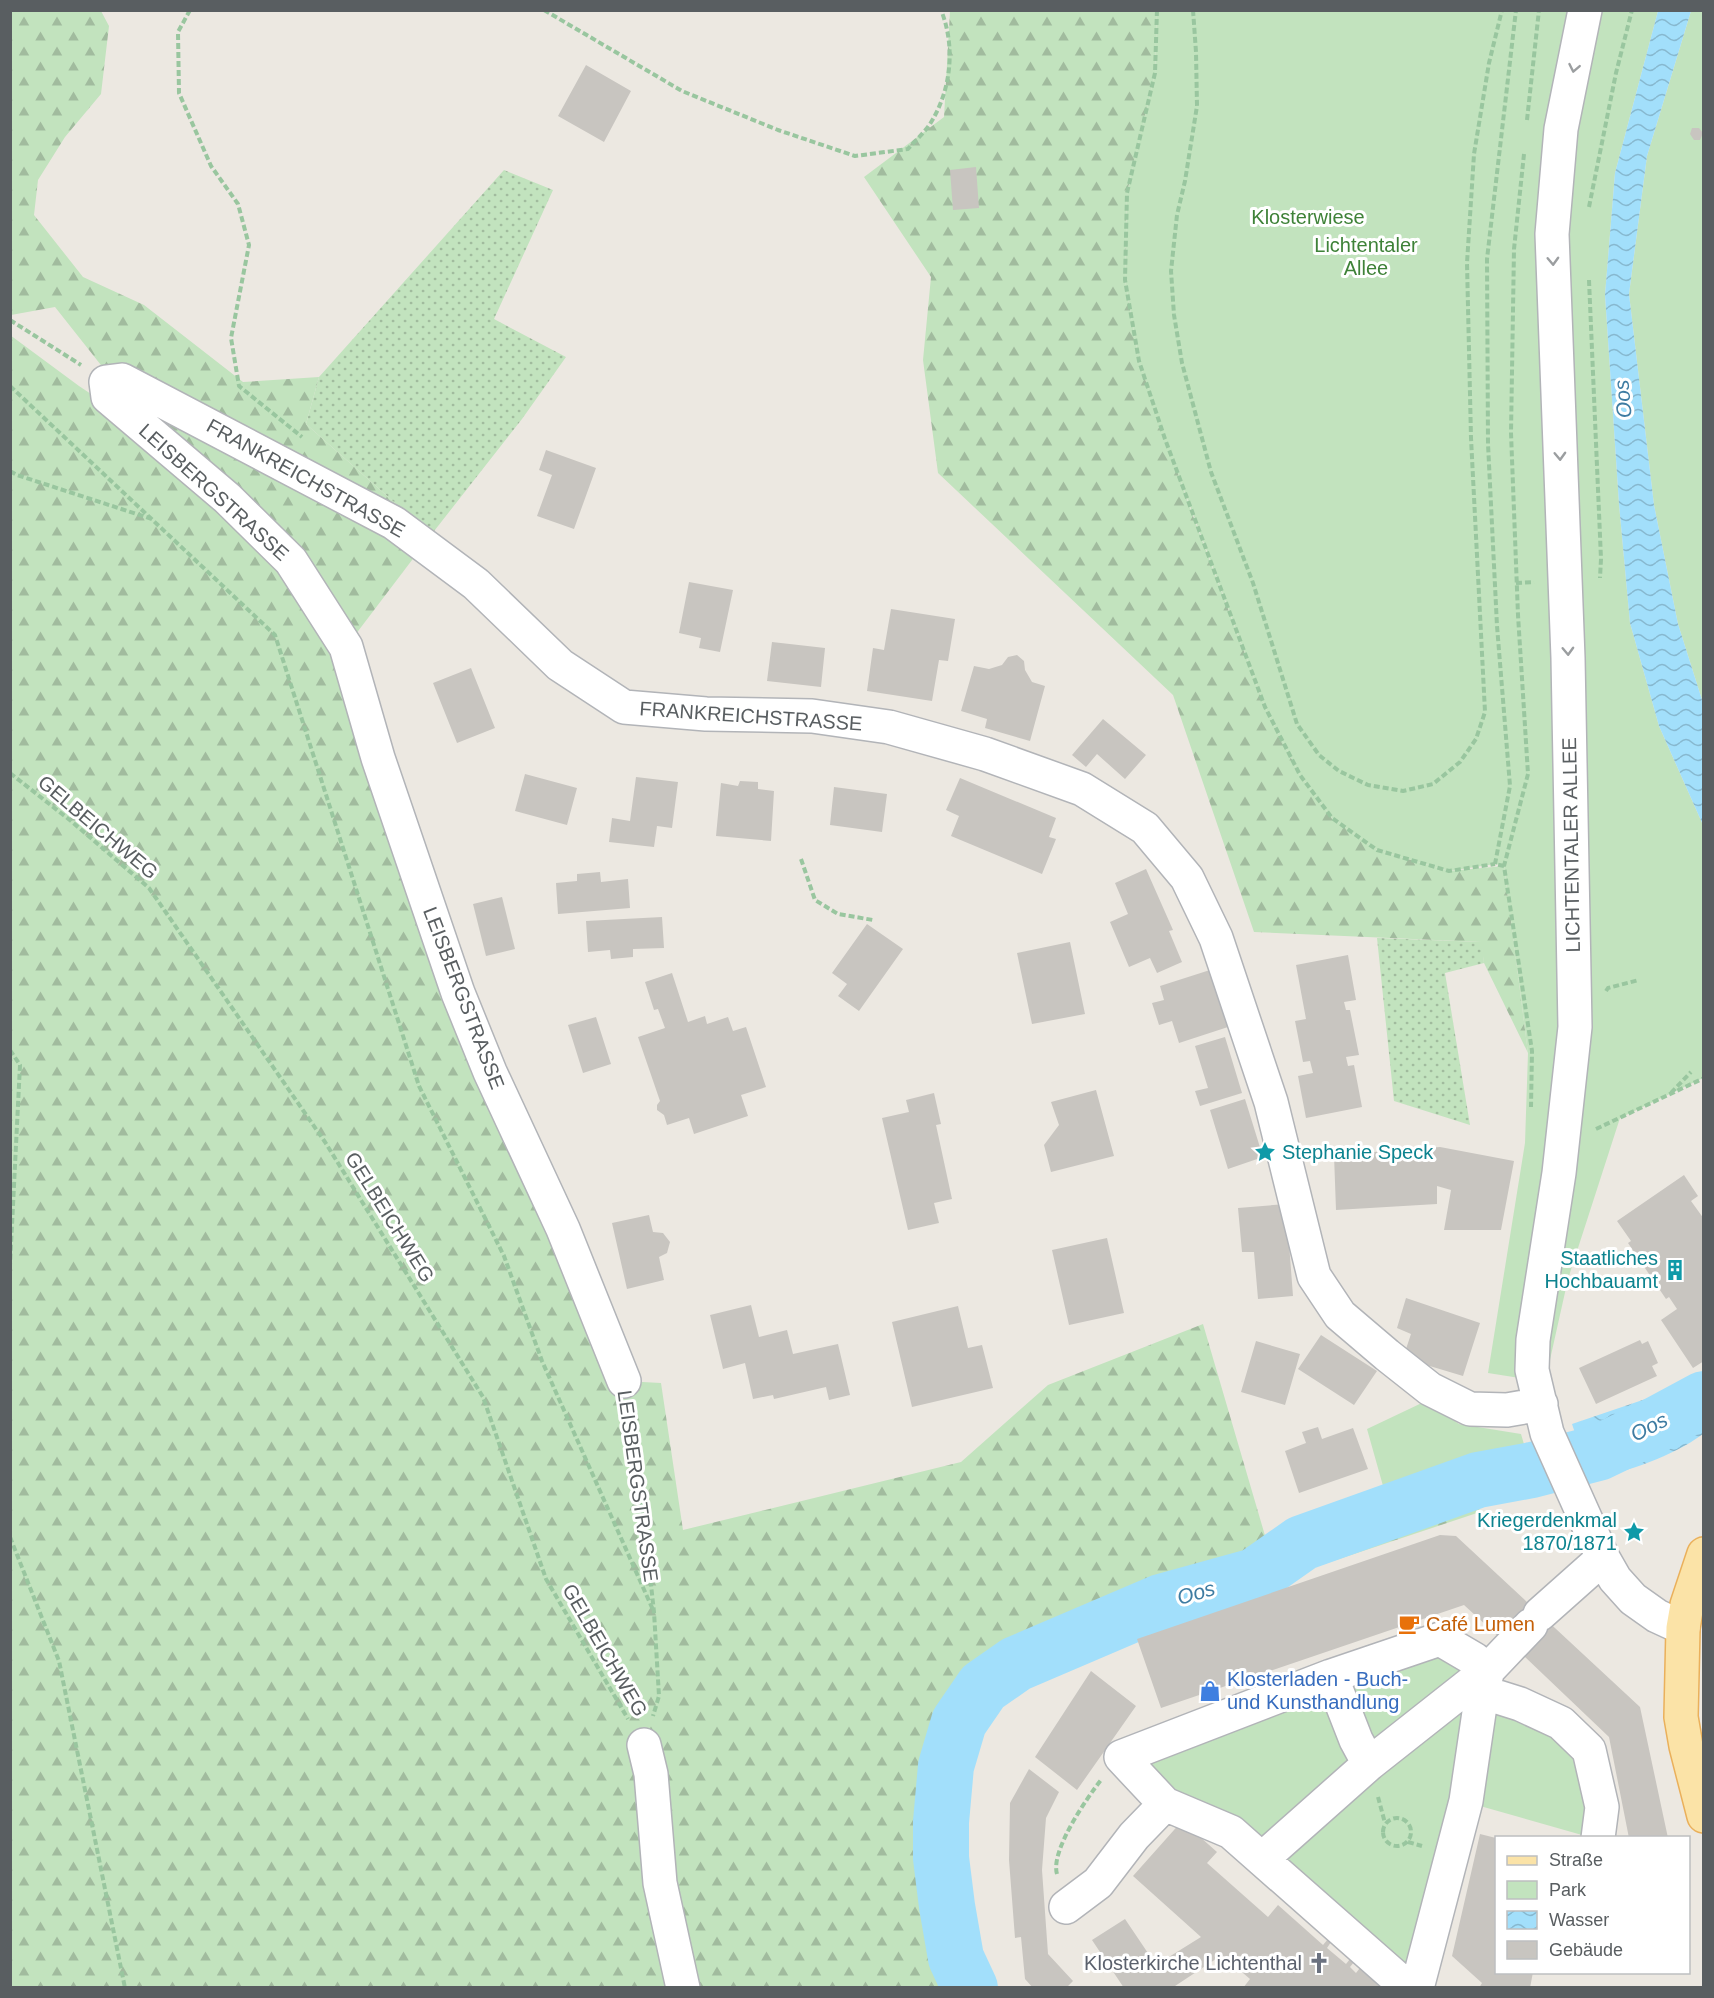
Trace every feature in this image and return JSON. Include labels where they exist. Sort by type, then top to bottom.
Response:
[{"type":"main road","points":[[1703,1814],[1681,1717],[1683,1629],[1687,1605],[1704,1554]]},
{"type":"street","name":"LICHTENTALER ALLEE","points":[[1585,10],[1562,129],[1552,234],[1568,658],[1575,1027],[1559,1173],[1533,1340],[1532,1370],[1544,1418],[1570,1485],[1615,1579],[1633,1599],[1657,1616],[1683,1629]]},
{"type":"street","name":"FRANKREICHSTRASSE","points":[[106,382],[122,380],[394,523],[476,584],[560,665],[624,707],[706,714],[812,716],[889,727],[985,754],[1082,789],[1145,828],[1187,878],[1216,938],[1271,1102],[1314,1276],[1340,1315],[1430,1389],[1470,1409],[1507,1410],[1544,1418]]},
{"type":"street","name":"LEISBERGSTRASSE","points":[[106,382],[108,397],[226,498],[291,561],[346,647],[378,758],[458,993],[490,1072],[563,1229],[624,1381]]},
{"type":"street","points":[[1262,1859],[1369,1764],[1485,1681],[1535,1619],[1603,1558]]},
{"type":"street","points":[[1408,1988],[1231,1833],[1165,1804],[1121,1756],[1331,1676],[1440,1639],[1474,1659],[1485,1681],[1520,1704],[1561,1724],[1589,1750],[1602,1807],[1598,1836]]},
{"type":"street","points":[[1331,1676],[1356,1740],[1369,1764]]},
{"type":"street","points":[[1416,1988],[1466,1801],[1485,1681]]},
{"type":"street","points":[[644,1745],[651,1774],[660,1884],[683,1988]]},
{"type":"street","points":[[1066,1907],[1098,1883],[1134,1836],[1165,1804]]},
{"type":"path","points":[[190,10],[178,32],[178,93],[211,166],[238,204],[249,245],[231,338],[239,386],[300,435],[308,451],[301,473]]},
{"type":"path","points":[[544,10],[682,91],[778,130],[855,156],[908,149],[929,125],[944,96],[951,52],[941,10]]},
{"type":"path","points":[[1157,10],[1155,74],[1127,193],[1125,280],[1139,361],[1265,707],[1300,775],[1332,818],[1377,850],[1449,872],[1495,864],[1504,866]]},
{"type":"path","points":[[1192,10],[1196,52],[1197,106],[1177,215],[1172,271],[1174,315],[1184,374],[1211,472],[1253,583],[1297,724],[1319,755],[1339,771],[1368,785],[1403,790],[1433,784],[1460,762],[1476,739],[1485,712],[1471,438],[1467,263],[1474,154],[1489,63],[1502,10]]},
{"type":"path","points":[[1495,864],[1510,786],[1497,626],[1488,444],[1487,259],[1516,10]]},
{"type":"path","points":[[1526,130],[1539,10]]},
{"type":"path","points":[[1524,154],[1514,249],[1511,433],[1518,615],[1528,774],[1504,866],[1532,1051],[1532,1107]]},
{"type":"path","points":[[10,320],[67,356]]},
{"type":"path","points":[[10,386],[275,634],[419,1086],[504,1256],[542,1361],[654,1612]]},
{"type":"path","points":[[10,471],[154,520]]},
{"type":"path","name":"GELBEICHWEG","points":[[10,773],[71,821],[149,888],[325,1142],[483,1397],[546,1579],[644,1745]]},
{"type":"path","points":[[801,859],[814,900],[838,914],[873,920]]},
{"type":"path","points":[[10,1050],[20,1065],[10,1265]]},
{"type":"path","points":[[1668,1096],[1691,1072]]},
{"type":"path","points":[[1593,1130],[1704,1078]]},
{"type":"path","name":"LEISBERGSTRASSE","points":[[624,1381],[637,1458],[654,1612],[659,1696]]},
{"type":"path","points":[[10,1537],[59,1661],[125,1988]]},
{"type":"path","points":[[1066,1907],[1055,1868],[1063,1840],[1092,1791],[1121,1756]]},
{"type":"path","points":[[1395,1818],[1407,1821],[1412,1832],[1408,1842],[1399,1847],[1387,1844],[1382,1834],[1385,1823],[1395,1818]]},
{"type":"green space","points":[[11,11],[101,11],[109,26],[101,94],[65,137],[38,180],[34,215],[83,277],[144,305],[243,382],[319,377],[306,424],[431,535],[346,647],[378,758],[624,1381],[661,1383],[683,1530],[961,1462],[1048,1385],[1203,1324],[1266,1539],[1469,1473],[1480,1512],[1156,1620],[1044,1661],[993,1692],[965,1731],[951,1808],[964,1943],[983,1987],[11,1987],[10,335],[79,386],[151,434],[108,374],[55,307],[11,315]]},
{"type":"green space","points":[[950,11],[1157,11],[1155,73],[1127,193],[1125,280],[1139,361],[1190,508],[1265,707],[1300,775],[1332,818],[1377,850],[1449,871],[1504,866],[1528,1053],[1484,963],[1481,942],[1254,932],[1173,695],[938,473],[923,360],[931,277],[864,177],[944,117]]},
{"type":"green space","name":"Lichtentaler Allee","points":[[1157,11],[1658,11],[1615,173],[1605,295],[1619,504],[1630,623],[1659,726],[1703,825],[1703,1078],[1620,1118],[1568,1279],[1545,1382],[1488,1373],[1525,1143],[1528,1053],[1504,866],[1495,864],[1449,871],[1377,850],[1332,818],[1300,775],[1265,707],[1165,439],[1139,361],[1125,280],[1127,193],[1155,73]]},
{"type":"green space","points":[[1691,11],[1703,11],[1703,703],[1678,624],[1654,505],[1629,294],[1647,156]]},
{"type":"green space","points":[[504,170],[553,190],[494,319],[566,357],[522,419],[431,535],[306,424],[319,377]]},
{"type":"green space","points":[[1377,938],[1482,942],[1484,963],[1445,973],[1470,1125],[1394,1101]]},
{"type":"green space","points":[[1426,1401],[1459,1424],[1521,1434],[1526,1451],[1387,1500],[1367,1429]]},
{"type":"green space","points":[[1442,1641],[1589,1750],[1589,1836],[1466,1802],[1417,1987],[1231,1832],[1176,1790],[1138,1756]]},
{"type":"water","points":[[1658,11],[1691,11],[1647,156],[1629,294],[1654,505],[1678,624],[1703,703],[1703,825],[1659,726],[1630,623],[1619,504],[1605,295],[1615,173]]},
{"type":"water","points":[[1703,1373],[1703,1434],[1664,1456],[1591,1481],[1572,1424],[1672,1390]]},
{"type":"building","points":[[586,65],[631,91],[604,142],[558,116]]},
{"type":"building","points":[[1692,128],[1699,128],[1703,133],[1700,140],[1694,140],[1690,134]]},
{"type":"building","points":[[976,167],[979,208],[953,210],[950,170]]},
{"type":"building","points":[[546,450],[596,468],[574,529],[537,516],[552,475],[539,470]]},
{"type":"building","points":[[689,582],[733,590],[720,652],[699,648],[701,638],[679,633]]},
{"type":"building","points":[[891,609],[955,619],[948,661],[939,660],[932,701],[867,691],[873,648],[884,650]]},
{"type":"building","points":[[772,642],[825,648],[821,687],[767,681]]},
{"type":"building","points":[[1017,655],[1024,661],[1025,670],[1032,682],[1045,686],[1030,741],[985,728],[987,719],[961,711],[974,666],[989,669],[1002,665],[1008,657]]},
{"type":"building","points":[[471,668],[495,728],[457,743],[433,683]]},
{"type":"building","points":[[1103,719],[1146,755],[1125,779],[1097,754],[1086,767],[1072,755]]},
{"type":"building","points":[[525,774],[577,788],[567,825],[515,811]]},
{"type":"building","points":[[636,777],[678,782],[672,828],[657,826],[654,847],[609,842],[612,818],[630,821]]},
{"type":"building","points":[[960,778],[1056,818],[1049,837],[1056,839],[1042,874],[951,836],[959,816],[946,810]]},
{"type":"building","points":[[740,781],[758,782],[758,789],[774,791],[771,841],[716,836],[721,783],[738,786]]},
{"type":"building","points":[[834,787],[887,794],[882,832],[830,825]]},
{"type":"building","points":[[1146,869],[1173,930],[1169,931],[1182,962],[1157,973],[1150,958],[1129,967],[1110,922],[1128,914],[1115,883]]},
{"type":"building","points":[[600,872],[601,882],[628,879],[630,908],[558,914],[556,883],[577,881],[577,874]]},
{"type":"building","points":[[502,897],[515,949],[486,956],[473,904]]},
{"type":"building","points":[[662,917],[664,948],[633,949],[633,957],[611,959],[610,950],[588,952],[586,921]]},
{"type":"building","points":[[867,924],[903,949],[859,1011],[838,996],[847,984],[832,973]]},
{"type":"building","points":[[1070,942],[1085,1014],[1032,1024],[1017,953]]},
{"type":"building","points":[[1348,955],[1356,1000],[1344,1002],[1346,1010],[1350,1010],[1359,1055],[1346,1057],[1348,1066],[1354,1065],[1362,1107],[1306,1118],[1298,1076],[1313,1073],[1310,1061],[1303,1062],[1295,1021],[1306,1019],[1296,965]]},
{"type":"building","points":[[1210,970],[1228,1027],[1179,1043],[1172,1021],[1159,1025],[1152,1003],[1164,1000],[1160,986]]},
{"type":"building","points":[[672,973],[688,1022],[705,1016],[707,1024],[728,1017],[733,1031],[746,1027],[766,1087],[741,1095],[748,1116],[694,1134],[689,1118],[667,1125],[664,1115],[657,1110],[660,1101],[638,1037],[665,1028],[658,1009],[654,1010],[645,982]]},
{"type":"building","points":[[596,1017],[611,1064],[583,1073],[568,1025]]},
{"type":"building","points":[[1225,1037],[1242,1093],[1200,1106],[1195,1091],[1208,1088],[1195,1046]]},
{"type":"building","points":[[1096,1090],[1114,1156],[1051,1172],[1044,1145],[1059,1125],[1051,1102]]},
{"type":"building","points":[[934,1093],[941,1124],[936,1125],[952,1199],[934,1203],[939,1223],[908,1230],[882,1118],[909,1112],[906,1100]]},
{"type":"building","points":[[1245,1099],[1263,1157],[1228,1169],[1210,1110]]},
{"type":"building","points":[[1440,1147],[1514,1161],[1501,1230],[1444,1230],[1451,1190],[1437,1186],[1437,1204],[1336,1210],[1334,1155]]},
{"type":"building","name":"Staatliches Hochbauamt","points":[[1684,1175],[1698,1196],[1691,1201],[1704,1219],[1704,1361],[1693,1368],[1661,1320],[1677,1309],[1669,1297],[1666,1299],[1628,1243],[1631,1241],[1617,1221]]},
{"type":"building","points":[[1286,1204],[1293,1296],[1258,1299],[1254,1252],[1242,1252],[1238,1208]]},
{"type":"building","points":[[649,1215],[653,1232],[663,1233],[670,1242],[667,1253],[659,1257],[664,1280],[627,1289],[612,1223]]},
{"type":"building","points":[[1107,1238],[1124,1313],[1069,1325],[1052,1250]]},
{"type":"building","points":[[1406,1298],[1480,1323],[1463,1376],[1403,1358],[1411,1334],[1397,1328]]},
{"type":"building","points":[[751,1305],[759,1337],[787,1330],[793,1354],[838,1344],[850,1395],[829,1400],[826,1387],[774,1399],[773,1395],[753,1399],[745,1363],[723,1369],[710,1315]]},
{"type":"building","points":[[958,1306],[968,1348],[982,1345],[993,1388],[912,1407],[892,1322]]},
{"type":"building","points":[[1321,1335],[1377,1371],[1354,1405],[1298,1369]]},
{"type":"building","points":[[1640,1340],[1642,1344],[1648,1341],[1658,1363],[1652,1366],[1657,1376],[1596,1404],[1579,1368]]},
{"type":"building","points":[[1256,1341],[1300,1354],[1285,1405],[1241,1392]]},
{"type":"building","points":[[1318,1427],[1322,1439],[1353,1428],[1368,1469],[1299,1493],[1285,1451],[1306,1443],[1302,1432]]},
{"type":"building","points":[[1440,1535],[1456,1536],[1640,1707],[1668,1836],[1629,1836],[1609,1737],[1523,1655],[1500,1638],[1464,1605],[1161,1708],[1137,1639]]},
{"type":"building","points":[[1091,1671],[1136,1706],[1077,1790],[1035,1757]]},
{"type":"building","points":[[1029,1769],[1059,1792],[1046,1818],[1042,1870],[1048,1954],[1073,1981],[1066,1988],[1033,1988],[1025,1979],[1021,1937],[1015,1938],[1009,1860],[1010,1803]]},
{"type":"building","points":[[1182,1821],[1217,1852],[1207,1863],[1268,1917],[1278,1905],[1323,1945],[1328,1939],[1331,1942],[1327,1948],[1346,1964],[1350,1959],[1354,1962],[1350,1967],[1356,1973],[1363,1964],[1384,1988],[1243,1988],[1250,1979],[1222,1955],[1172,1988],[1124,1988],[1092,1940],[1125,1919],[1156,1965],[1201,1937],[1133,1876]]},
{"type":"building","points":[[1480,1834],[1495,1838],[1495,1974],[1533,1974],[1530,1988],[1479,1988],[1482,1983],[1452,1956]]},
{"type":"waterway","name":"Oos","points":[[970,1988],[956,1958],[941,1858],[941,1822],[946,1766],[959,1722],[983,1687],[1016,1664],[1161,1602],[1255,1576],[1302,1543],[1478,1480],[1532,1470],[1598,1453],[1704,1399]]},
{"type":"place","name":"Stephanie Speck","points":[[1265,1152]]},
{"type":"place","name":"Staatliches Hochbauamt","points":[[1675,1270]]},
{"type":"place","name":"Kriegerdenkmal 1870/1871","points":[[1634,1532]]},
{"type":"place","name":"Café Lumen","points":[[1409,1624]]},
{"type":"place","name":"Klosterladen - Buch- und Kunsthandlung","points":[[1210,1691]]},
{"type":"place","name":"Klosterkirche Lichtenthal","points":[[1319,1963]]},
{"type":"park label","name":"Klosterwiese","points":[[1308,217]]}]
